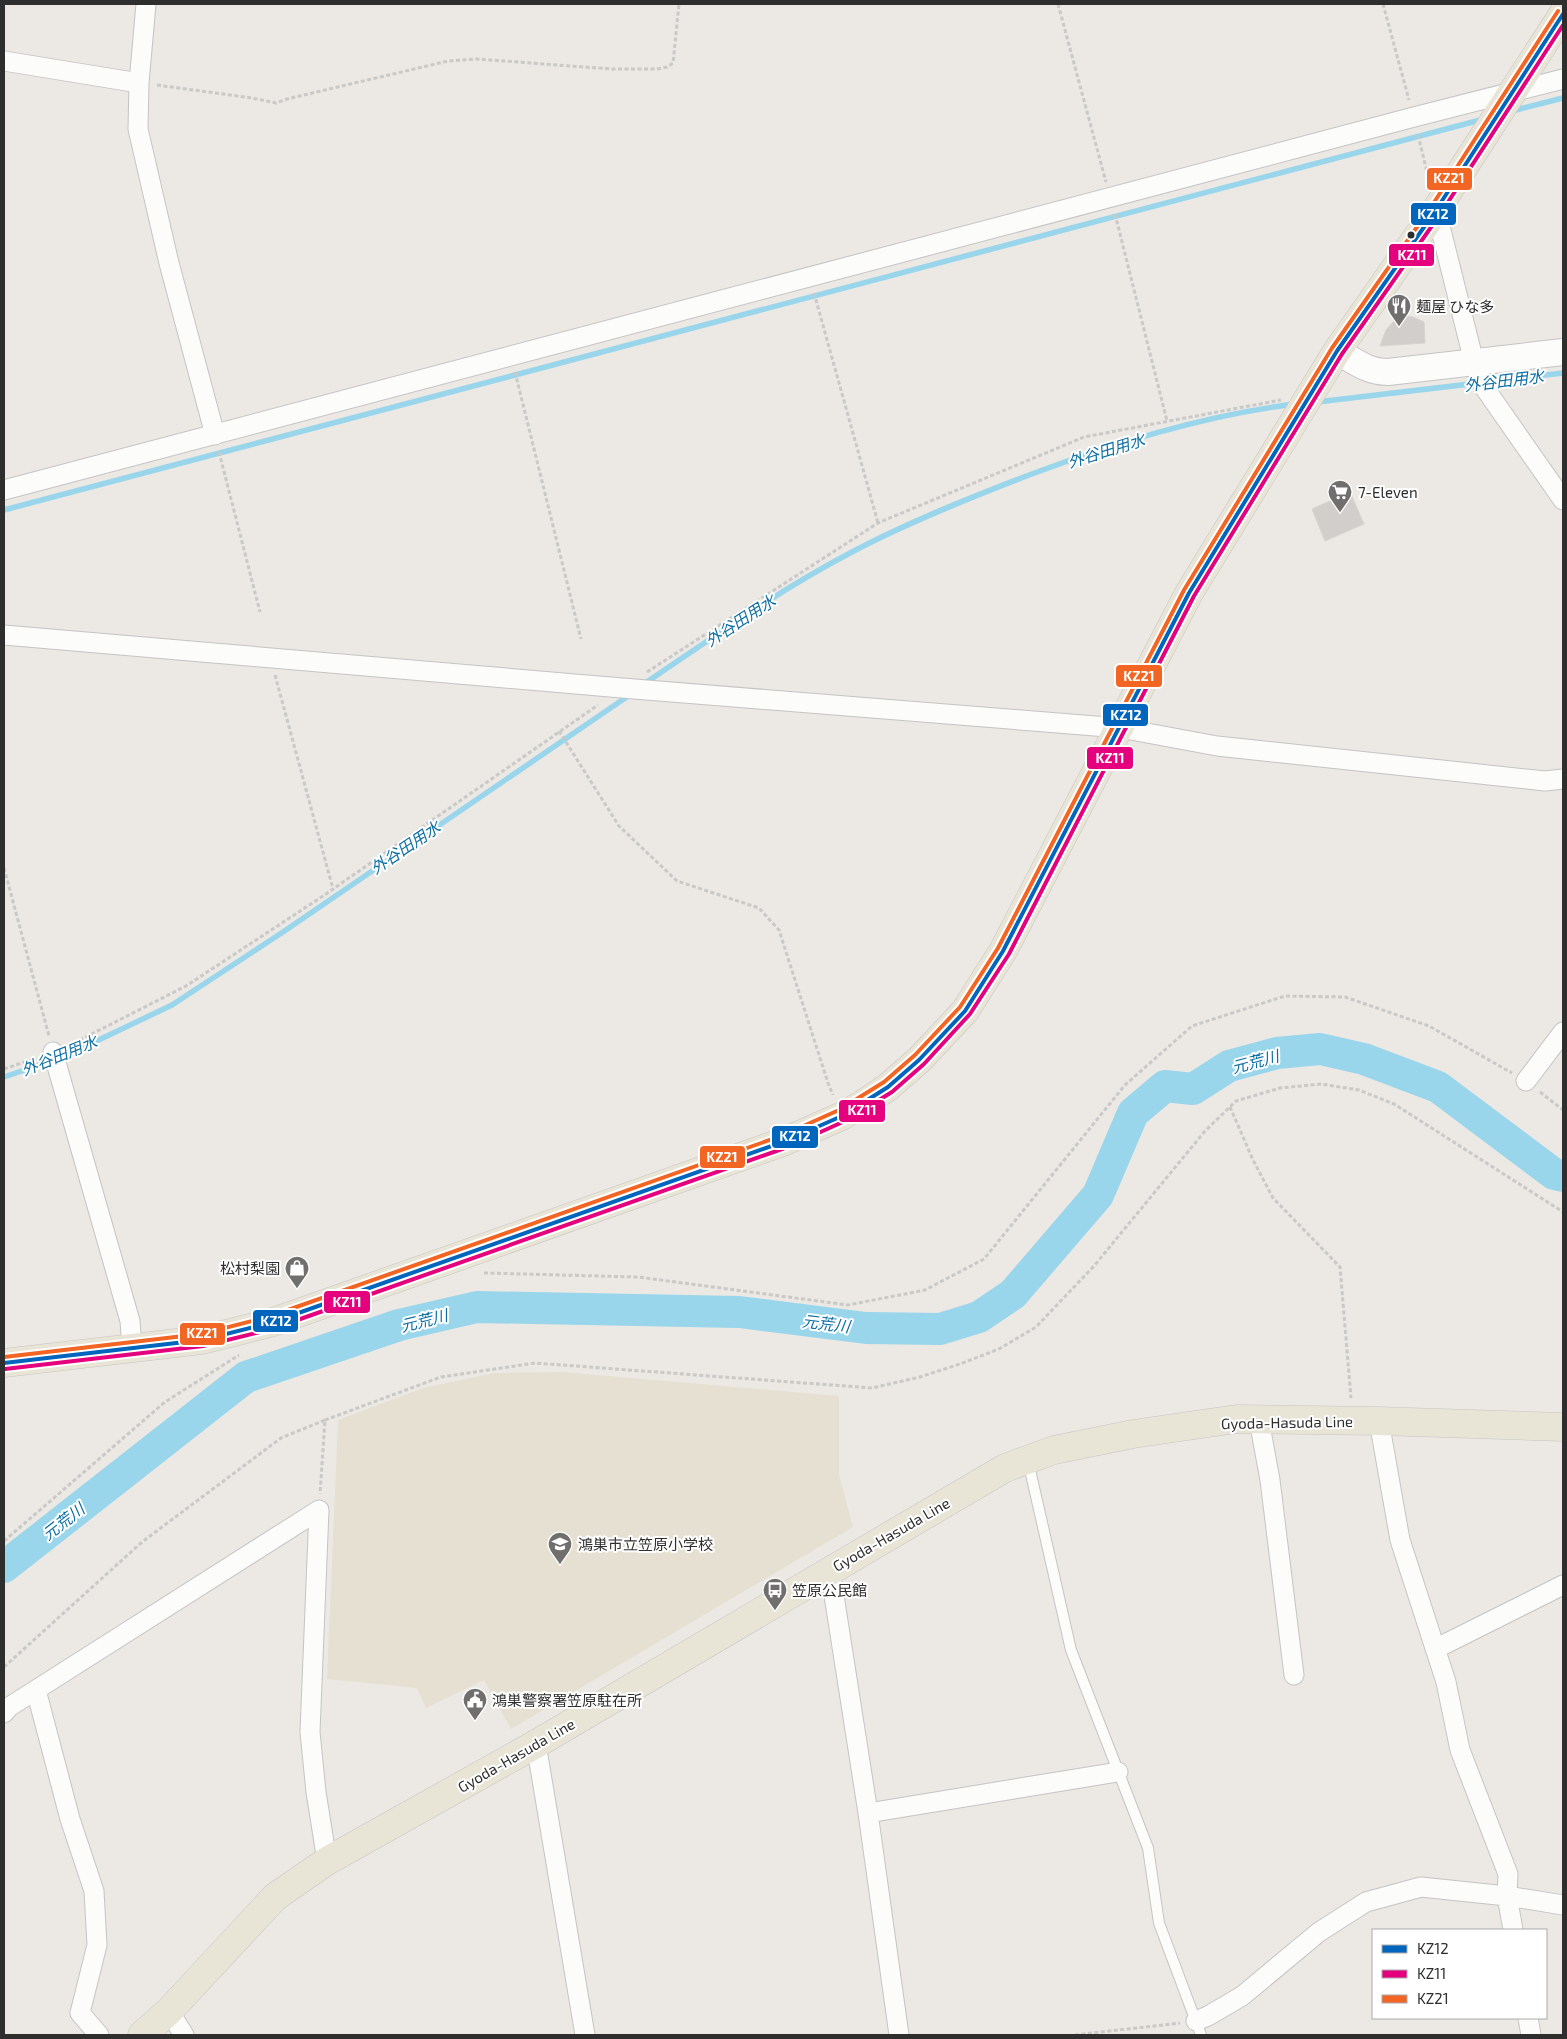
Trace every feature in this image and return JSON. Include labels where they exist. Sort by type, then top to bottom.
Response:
[{"type":"main road","points":[[4,1363],[202,1340],[270,1324],[783,1142],[842,1116],[864,1104],[888,1087],[919,1060],[965,1011],[1003,951],[1189,593],[1308,395],[1436,210],[1563,14]]},
{"type":"main road","name":"Gyoda-Hasuda Line","points":[[142,2035],[169,2011],[275,1897],[327,1861],[536,1744],[1005,1468],[1054,1450],[1133,1434],[1236,1419],[1563,1427]]},
{"type":"street","points":[[146,4],[139,82],[138,129],[169,263],[215,434]]},
{"type":"street","points":[[4,61],[139,82]]},
{"type":"street","points":[[4,490],[811,278],[1414,116],[1563,79]]},
{"type":"street","points":[[1436,210],[1474,362],[1484,387],[1563,500]]},
{"type":"street","points":[[1337,351],[1366,369],[1378,372],[1563,352]]},
{"type":"street","points":[[4,634],[622,688],[1120,728],[1217,746],[1545,781],[1563,779]]},
{"type":"street","points":[[1526,1081],[1563,1032]]},
{"type":"street","points":[[53,1052],[130,1321],[132,1348]]},
{"type":"street","points":[[1259,1420],[1270,1480],[1294,1675]]},
{"type":"street","points":[[1366,1421],[1400,1540],[1446,1682],[1460,1750],[1508,1874],[1507,1896],[1513,1929]]},
{"type":"street","points":[[4,1713],[10,1706],[319,1510]]},
{"type":"street","points":[[319,1510],[310,1732],[316,1792],[327,1861]]},
{"type":"street","points":[[830,1570],[868,1813],[899,2035]]},
{"type":"street","points":[[1435,1648],[1563,1585]]},
{"type":"street","points":[[36,1690],[70,1819],[94,1892],[97,1945],[80,2013],[99,2035]]},
{"type":"street","points":[[536,1744],[585,2035]]},
{"type":"street","points":[[868,1813],[1118,1772]]},
{"type":"street","points":[[1199,2028],[1208,2016],[1242,1996],[1319,1932],[1366,1902],[1421,1887],[1507,1896],[1563,1905]]},
{"type":"street","points":[[169,2011],[184,2035]]},
{"type":"street","points":[[1528,2019],[1531,2035]]},
{"type":"lane","points":[[1027,1460],[1071,1650],[1148,1848],[1159,1922],[1199,2028]]},
{"type":"path","points":[[139,82],[252,98],[276,104],[287,99],[448,61],[477,58],[611,69],[656,69],[667,67],[673,62],[679,4]]},
{"type":"path","points":[[1058,4],[1167,421]]},
{"type":"path","points":[[811,278],[878,523]]},
{"type":"path","points":[[511,356],[581,639]]},
{"type":"path","points":[[4,1069],[53,1052],[186,986],[334,889],[622,688],[878,523],[1084,436],[1308,395]]},
{"type":"path","points":[[215,434],[260,612]]},
{"type":"path","points":[[270,658],[334,889]]},
{"type":"path","points":[[559,731],[619,826],[677,880],[759,908],[779,930],[828,1083],[842,1116]]},
{"type":"path","points":[[4,868],[53,1052]]},
{"type":"path","points":[[455,1258],[477,1272],[638,1277],[848,1305],[925,1290],[984,1259],[1125,1085],[1192,1026],[1285,996],[1345,997],[1429,1026],[1526,1081],[1563,1110]]},
{"type":"path","points":[[4,1667],[142,1542],[281,1438],[441,1377],[535,1363],[872,1388],[920,1377],[999,1349],[1036,1327],[1094,1266],[1205,1130],[1236,1102],[1280,1088],[1321,1084],[1359,1090],[1394,1104],[1563,1212]]},
{"type":"path","points":[[1230,1107],[1253,1160],[1273,1198],[1340,1267],[1366,1421]]},
{"type":"path","points":[[4,1540],[165,1402],[244,1352]]},
{"type":"path","points":[[319,1510],[325,1420]]},
{"type":"path","points":[[1076,2035],[1199,2028]]},
{"type":"shaded area","name":"鴻巣市立笠原小学校","points":[[561,1372],[839,1396],[839,1475],[853,1527],[511,1729],[484,1680],[426,1708],[417,1688],[327,1679],[338,1420],[423,1388],[494,1373]]},
{"type":"building","points":[[1401,316],[1413,317],[1424,322],[1425,343],[1380,346],[1386,330]]},
{"type":"building","points":[[1350,492],[1364,524],[1325,541],[1312,509]]},
{"type":"waterway","points":[[1512,111],[1563,98]]},
{"type":"waterway","points":[[4,510],[1484,119]]},
{"type":"waterway","name":"外谷田用水","points":[[1317,402],[1563,373]]},
{"type":"waterway","name":"外谷田用水","points":[[644,684],[798,582],[874,541],[939,511],[1029,475],[1127,441],[1227,415],[1295,404]]},
{"type":"waterway","name":"外谷田用水","points":[[4,1077],[63,1057],[172,1005],[283,932],[631,694]]},
{"type":"waterway","name":"元荒川","points":[[4,1567],[246,1377],[399,1325],[477,1307],[739,1312],[866,1328],[940,1329],[979,1317],[1013,1294],[1098,1195],[1133,1113],[1165,1086],[1193,1089],[1229,1066],[1277,1053],[1320,1049],[1364,1059],[1438,1087],[1554,1174],[1563,1176]]},
{"type":"transit line","name":"KZ21","points":[[4,1357],[201,1334],[268,1317],[781,1136],[839,1110],[884,1082],[915,1055],[960,1007],[998,948],[1184,590],[1332,348],[1431,207],[1558,11]]},
{"type":"transit line","name":"KZ12","points":[[4,1363],[202,1340],[270,1323],[783,1142],[842,1116],[888,1087],[919,1060],[965,1011],[1003,951],[1189,593],[1337,351],[1436,210],[1563,14]]},
{"type":"transit line","name":"KZ11","points":[[5,1369],[203,1346],[272,1329],[785,1148],[845,1121],[892,1092],[924,1064],[970,1014],[1009,954],[1194,596],[1342,354],[1441,213],[1563,25]]},
{"type":"place","name":"麺屋 ひな多","points":[[1399,327]]},
{"type":"place","name":"7-Eleven","points":[[1340,513]]},
{"type":"place","name":"松村梨園","points":[[297,1289]]},
{"type":"place","name":"鴻巣市立笠原小学校","points":[[560,1565]]},
{"type":"place","name":"笠原公民館","points":[[775,1611]]},
{"type":"place","name":"鴻巣警察署笠原駐在所","points":[[475,1721]]}]
